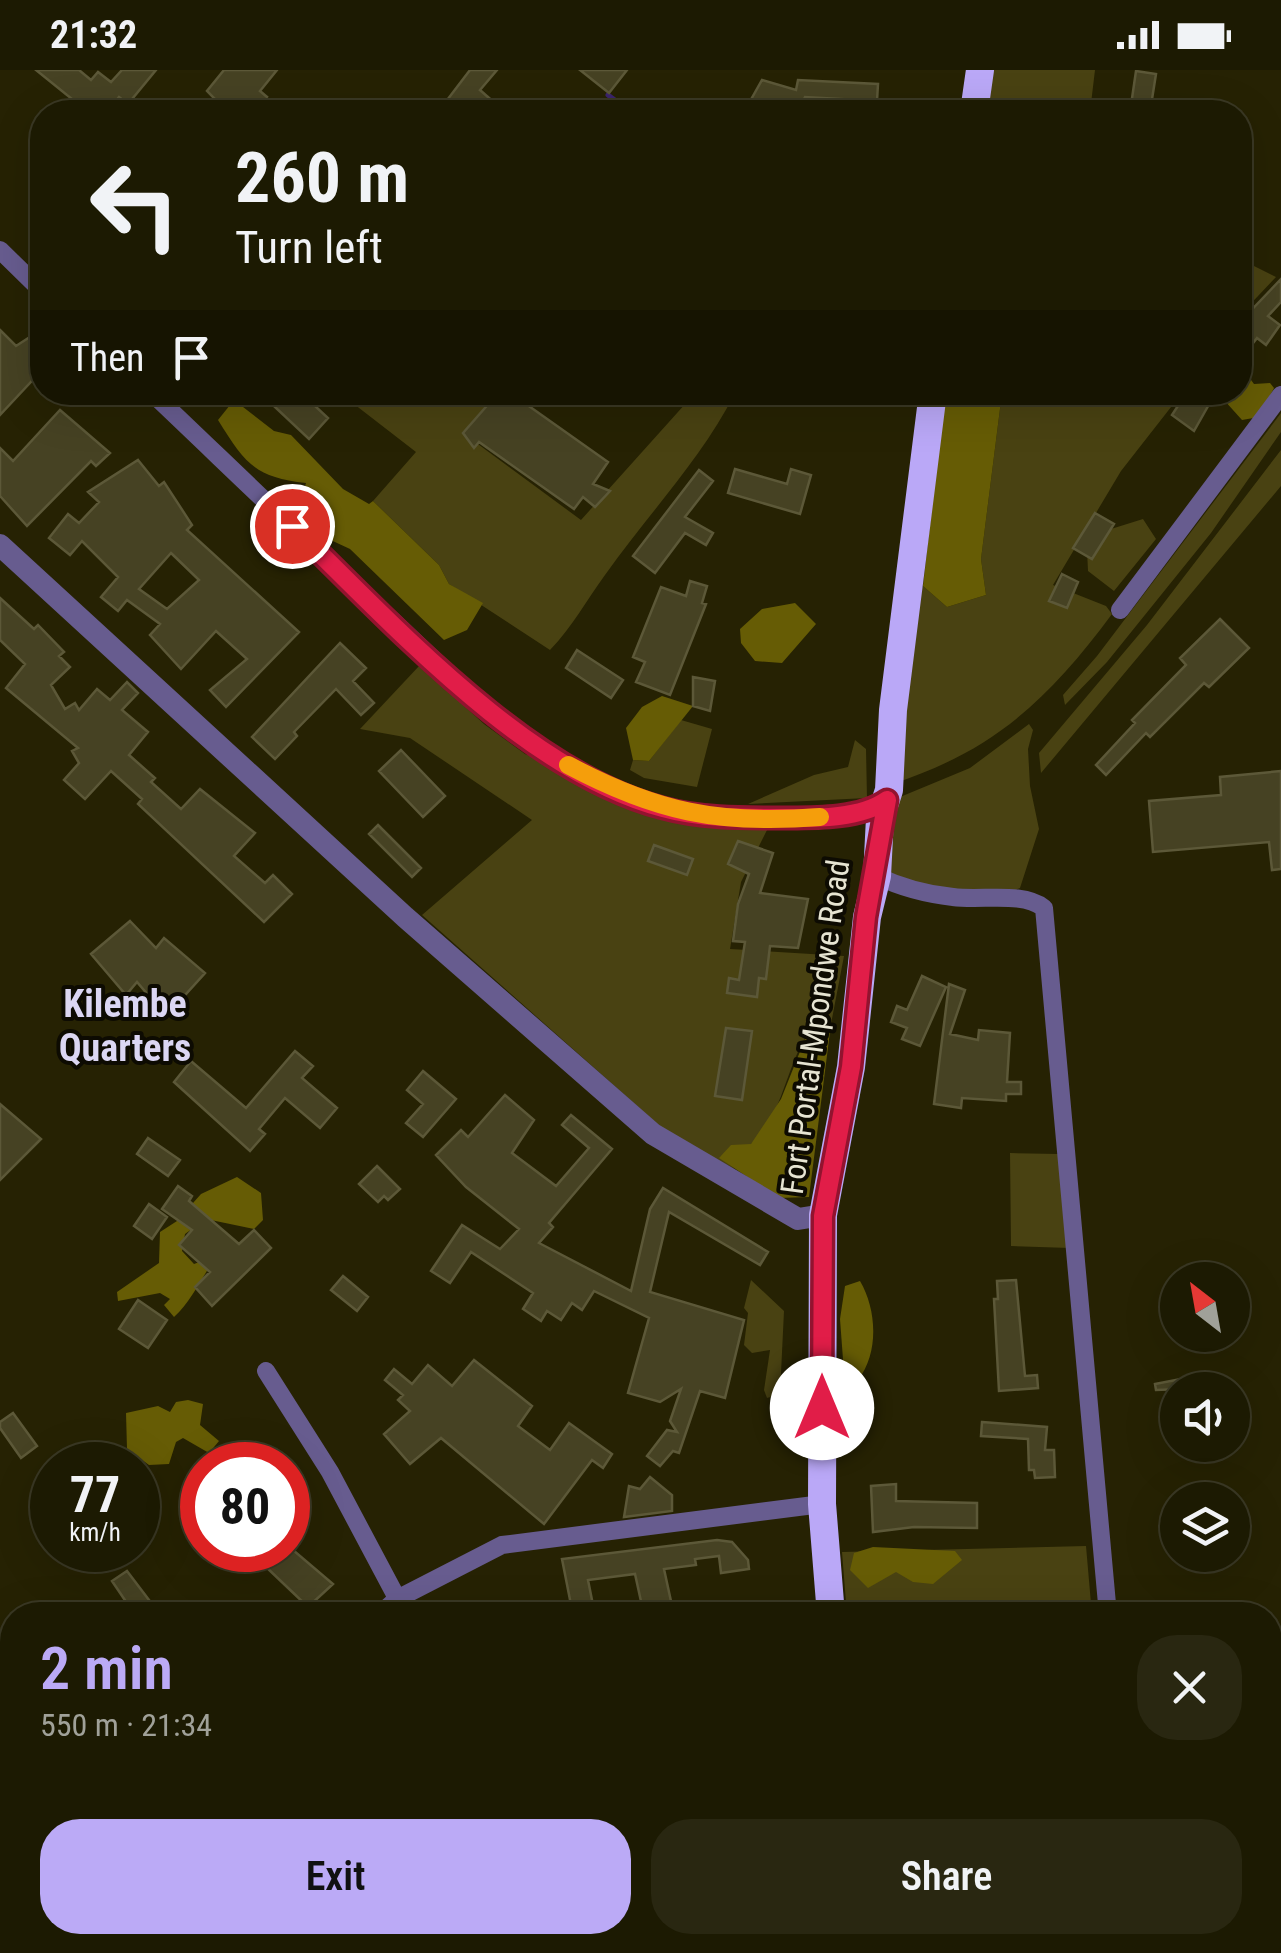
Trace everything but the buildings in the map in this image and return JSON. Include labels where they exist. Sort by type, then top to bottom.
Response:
[{"type":"highway","points":[[976,100],[980,70]]},
{"type":"highway","name":"Fort Portal-Mpondwe Road","points":[[829,1602],[822,1504],[823,1216],[851,1067],[866,917],[877,876],[880,818],[887,800],[893,710],[932,405]]},
{"type":"street","points":[[0,250],[30,279]]},
{"type":"street","points":[[1120,610],[1281,395]]},
{"type":"street","points":[[166,405],[450,677],[554,758],[614,790],[663,808],[730,818],[816,818],[876,808],[887,800]]},
{"type":"street","points":[[0,545],[405,917],[653,1134],[798,1220],[823,1216]]},
{"type":"street","points":[[877,876],[909,891],[997,901],[1031,898],[1044,908],[1107,1602]]},
{"type":"street","points":[[266,1371],[330,1472],[399,1602]]},
{"type":"street","points":[[410,1602],[502,1545],[822,1504]]},
{"type":"shaded area","points":[[993,70],[1095,70],[1091,100],[989,100]]},
{"type":"shaded area","points":[[1252,265],[1276,277],[1252,302]]},
{"type":"shaded area","points":[[1252,381],[1270,383],[1274,388],[1259,417],[1242,420],[1228,405],[1252,405]]},
{"type":"shaded area","points":[[230,405],[240,405],[274,431],[291,435],[343,489],[369,504],[373,501],[439,565],[449,584],[483,603],[467,630],[444,640],[350,549],[322,536],[299,505],[306,483],[262,472],[244,457],[218,420]]},
{"type":"shaded area","points":[[355,405],[488,405],[463,433],[581,520],[684,405],[728,405],[690,464],[550,650],[449,584],[439,565],[373,501],[416,452]]},
{"type":"shaded area","points":[[944,405],[1000,405],[981,559],[986,595],[947,607],[923,586]]},
{"type":"shaded area","points":[[1000,405],[1173,405],[1121,471],[1053,585],[1106,606],[1112,614],[1065,672],[1017,718],[961,755],[892,784],[915,600],[923,586],[947,607],[986,595],[981,559]]},
{"type":"shaded area","points":[[1281,413],[1281,432],[1211,533],[1107,662],[1065,705],[1063,695],[1097,656]]},
{"type":"shaded area","points":[[1281,450],[1281,486],[1041,773],[1039,753],[1147,625]]},
{"type":"shaded area","points":[[1143,519],[1156,539],[1114,591],[1088,571],[1087,550],[1111,529]]},
{"type":"shaded area","points":[[795,603],[816,624],[782,663],[755,661],[741,643],[740,629],[762,609]]},
{"type":"shaded area","points":[[420,665],[484,724],[525,754],[558,766],[620,804],[669,817],[769,826],[741,882],[730,949],[844,956],[831,1024],[821,1021],[801,1046],[762,1133],[747,1147],[720,1157],[735,1169],[671,1136],[422,915],[532,820],[410,738],[360,729]]},
{"type":"shaded area","points":[[662,696],[693,706],[649,761],[633,760],[626,728],[642,707]]},
{"type":"shaded area","points":[[681,720],[712,729],[697,787],[644,778],[630,770],[633,760],[649,761]]},
{"type":"shaded area","points":[[1029,724],[1033,730],[1028,749],[1030,786],[1039,829],[1020,888],[991,901],[887,886],[888,802],[970,768]]},
{"type":"shaded area","points":[[855,740],[866,749],[867,798],[748,804],[814,775],[848,767]]},
{"type":"shaded area","points":[[821,1021],[831,1024],[809,1197],[779,1198],[719,1158],[731,1145],[751,1144],[781,1099],[809,1029]]},
{"type":"shaded area","points":[[1010,1153],[1058,1154],[1070,1248],[1011,1246]]},
{"type":"shaded area","points":[[237,1177],[261,1193],[263,1220],[254,1229],[206,1219],[185,1234],[182,1251],[194,1264],[218,1255],[181,1310],[174,1317],[164,1305],[170,1299],[160,1293],[118,1301],[117,1292],[159,1263],[160,1232],[177,1221],[201,1194]]},
{"type":"shaded area","points":[[751,1280],[784,1311],[780,1394],[767,1398],[764,1390],[770,1350],[752,1353],[744,1345],[748,1313],[744,1308]]},
{"type":"shaded area","points":[[860,1281],[870,1305],[873,1331],[870,1357],[858,1380],[844,1373],[840,1319],[845,1286]]},
{"type":"shaded area","points":[[176,1402],[203,1404],[200,1425],[219,1441],[190,1442],[183,1438],[176,1442],[169,1464],[160,1464],[160,1442],[127,1442],[126,1413],[158,1406],[170,1412]]},
{"type":"shaded area","points":[[1086,1546],[1091,1602],[846,1602],[842,1552]]},
{"type":"shaded area","points":[[873,1547],[955,1551],[962,1560],[933,1584],[913,1582],[896,1572],[868,1588],[850,1570],[854,1553]]},
{"type":"waterway","points":[[608,95],[615,100]]},
{"type":"slow traffic","points":[[568,765],[614,790],[663,808],[730,818],[820,817]]},
{"type":"district","name":"Kilembe Quarters","points":[[125,1026]]},
{"type":"route","points":[[292,526],[500,720],[554,758],[614,790],[663,808],[730,818],[816,818],[876,808],[887,800],[880,818],[877,876],[866,917],[851,1067],[823,1216],[822,1408]]}]
